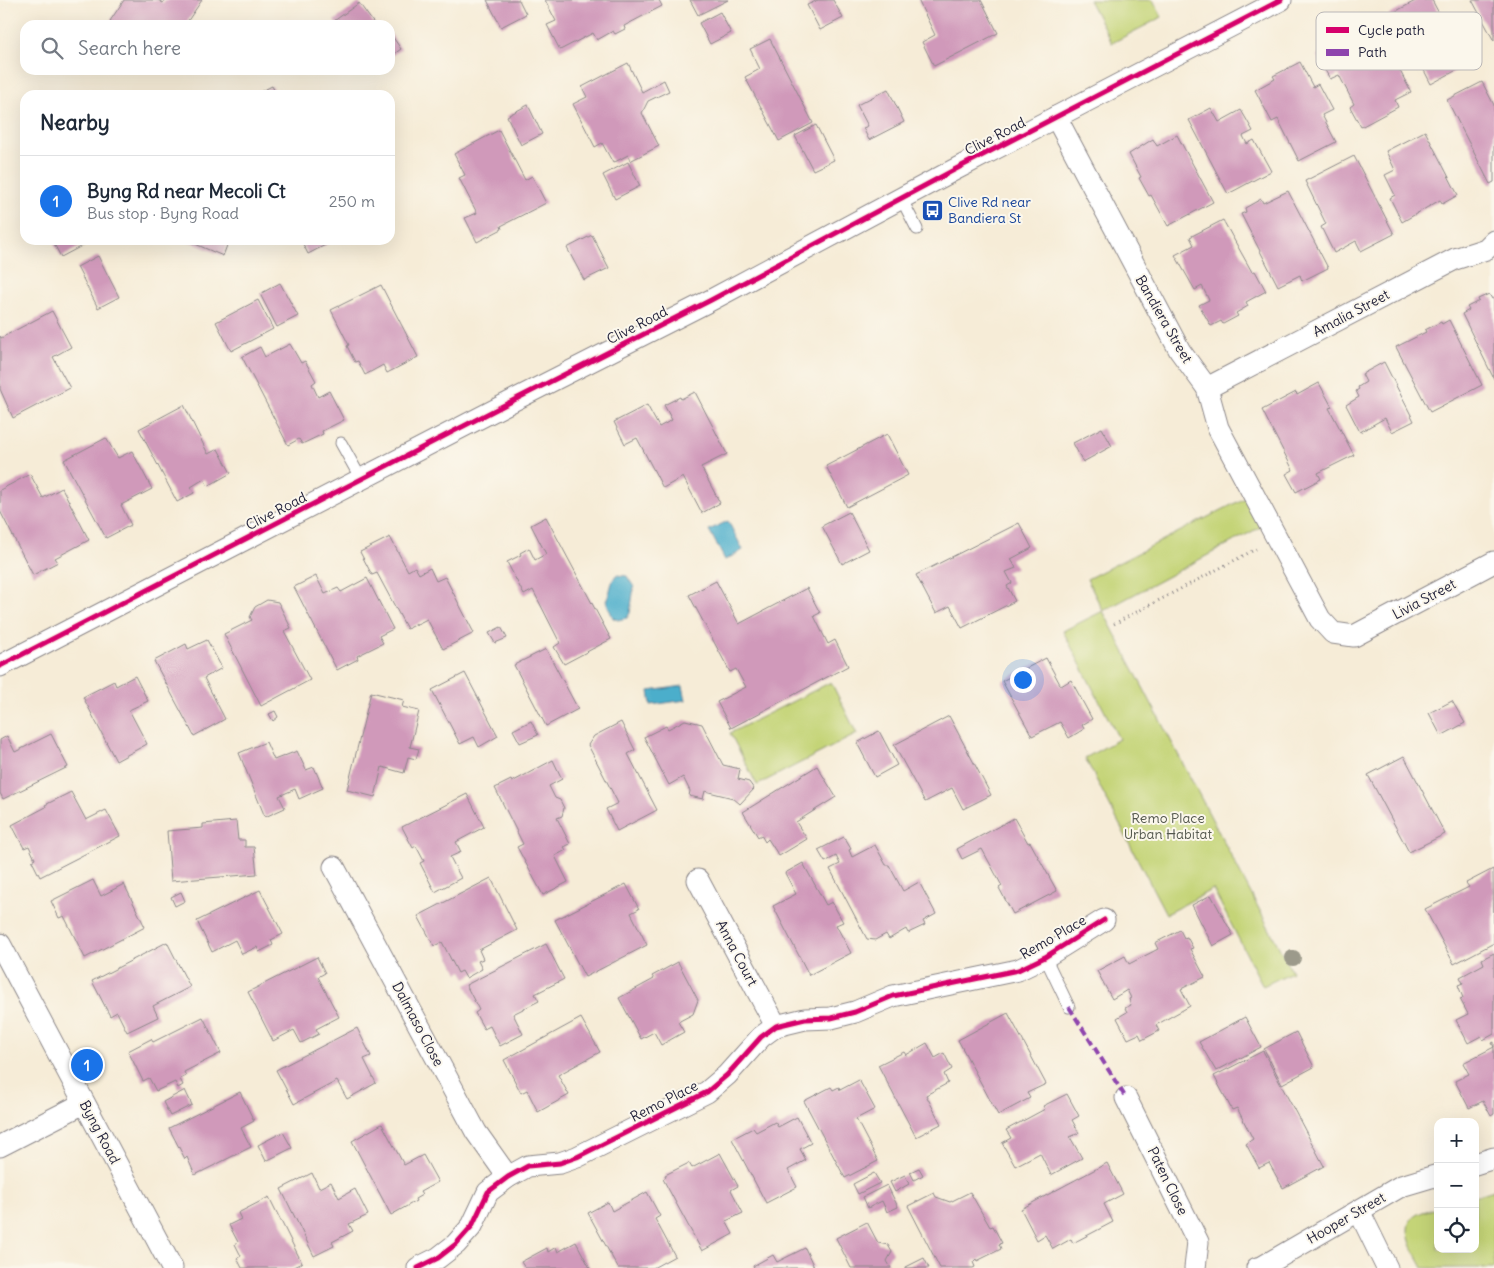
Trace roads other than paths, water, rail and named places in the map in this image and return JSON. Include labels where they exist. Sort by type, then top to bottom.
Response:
[{"type":"street","name":"Clive Road","points":[[0,666],[711,300],[901,198],[1281,0]]},
{"type":"street","name":"Bandiera Street","points":[[1056,117],[1180,351],[1207,388],[1218,428],[1320,619],[1333,632],[1354,636]]},
{"type":"street","name":"Amalia Street","points":[[1207,388],[1455,259],[1486,249],[1494,241]]},
{"type":"street","name":"Livia Street","points":[[1354,636],[1494,562]]},
{"type":"street","name":"Dalmaso Close","points":[[334,867],[476,1132],[508,1177]]},
{"type":"street","name":"Anna Court","points":[[698,880],[776,1026]]},
{"type":"street","name":"Remo Place","points":[[418,1268],[438,1258],[456,1244],[472,1226],[488,1192],[508,1177],[528,1166],[560,1163],[584,1155],[707,1092],[727,1075],[761,1036],[776,1026],[805,1019],[831,1018],[855,1012],[893,996],[1018,970],[1045,957],[1104,920]]},
{"type":"street","name":"Byng Road","points":[[0,944],[172,1268]]},
{"type":"street","name":"Paten Close","points":[[1126,1098],[1198,1242],[1196,1268]]},
{"type":"street","points":[[0,1146],[84,1103]]},
{"type":"street","points":[[1478,1163],[1494,1158]]},
{"type":"street","name":"Hooper Street","points":[[1257,1268],[1262,1267],[1402,1186],[1434,1176]]},
{"type":"street","points":[[1358,1211],[1387,1268]]},
{"type":"lane","points":[[901,198],[917,229]]},
{"type":"lane","points":[[341,442],[361,479]]},
{"type":"lane","name":"Remo Place","points":[[1045,957],[1069,1007]]},
{"type":"water","points":[[728,521],[743,550],[725,560],[709,530]]},
{"type":"water","points":[[616,575],[627,576],[634,587],[630,613],[627,618],[618,620],[613,618],[606,601]]},
{"type":"water","points":[[683,686],[686,700],[651,705],[649,691]]},
{"type":"place","name":"Clive Rd near Bandiera St","points":[[932,210]]},
{"type":"place","name":"Byng Rd near Mecoli Ct","points":[[87,1065]]},
{"type":"park label","name":"Remo Place Urban Habitat","points":[[1168,826]]}]
